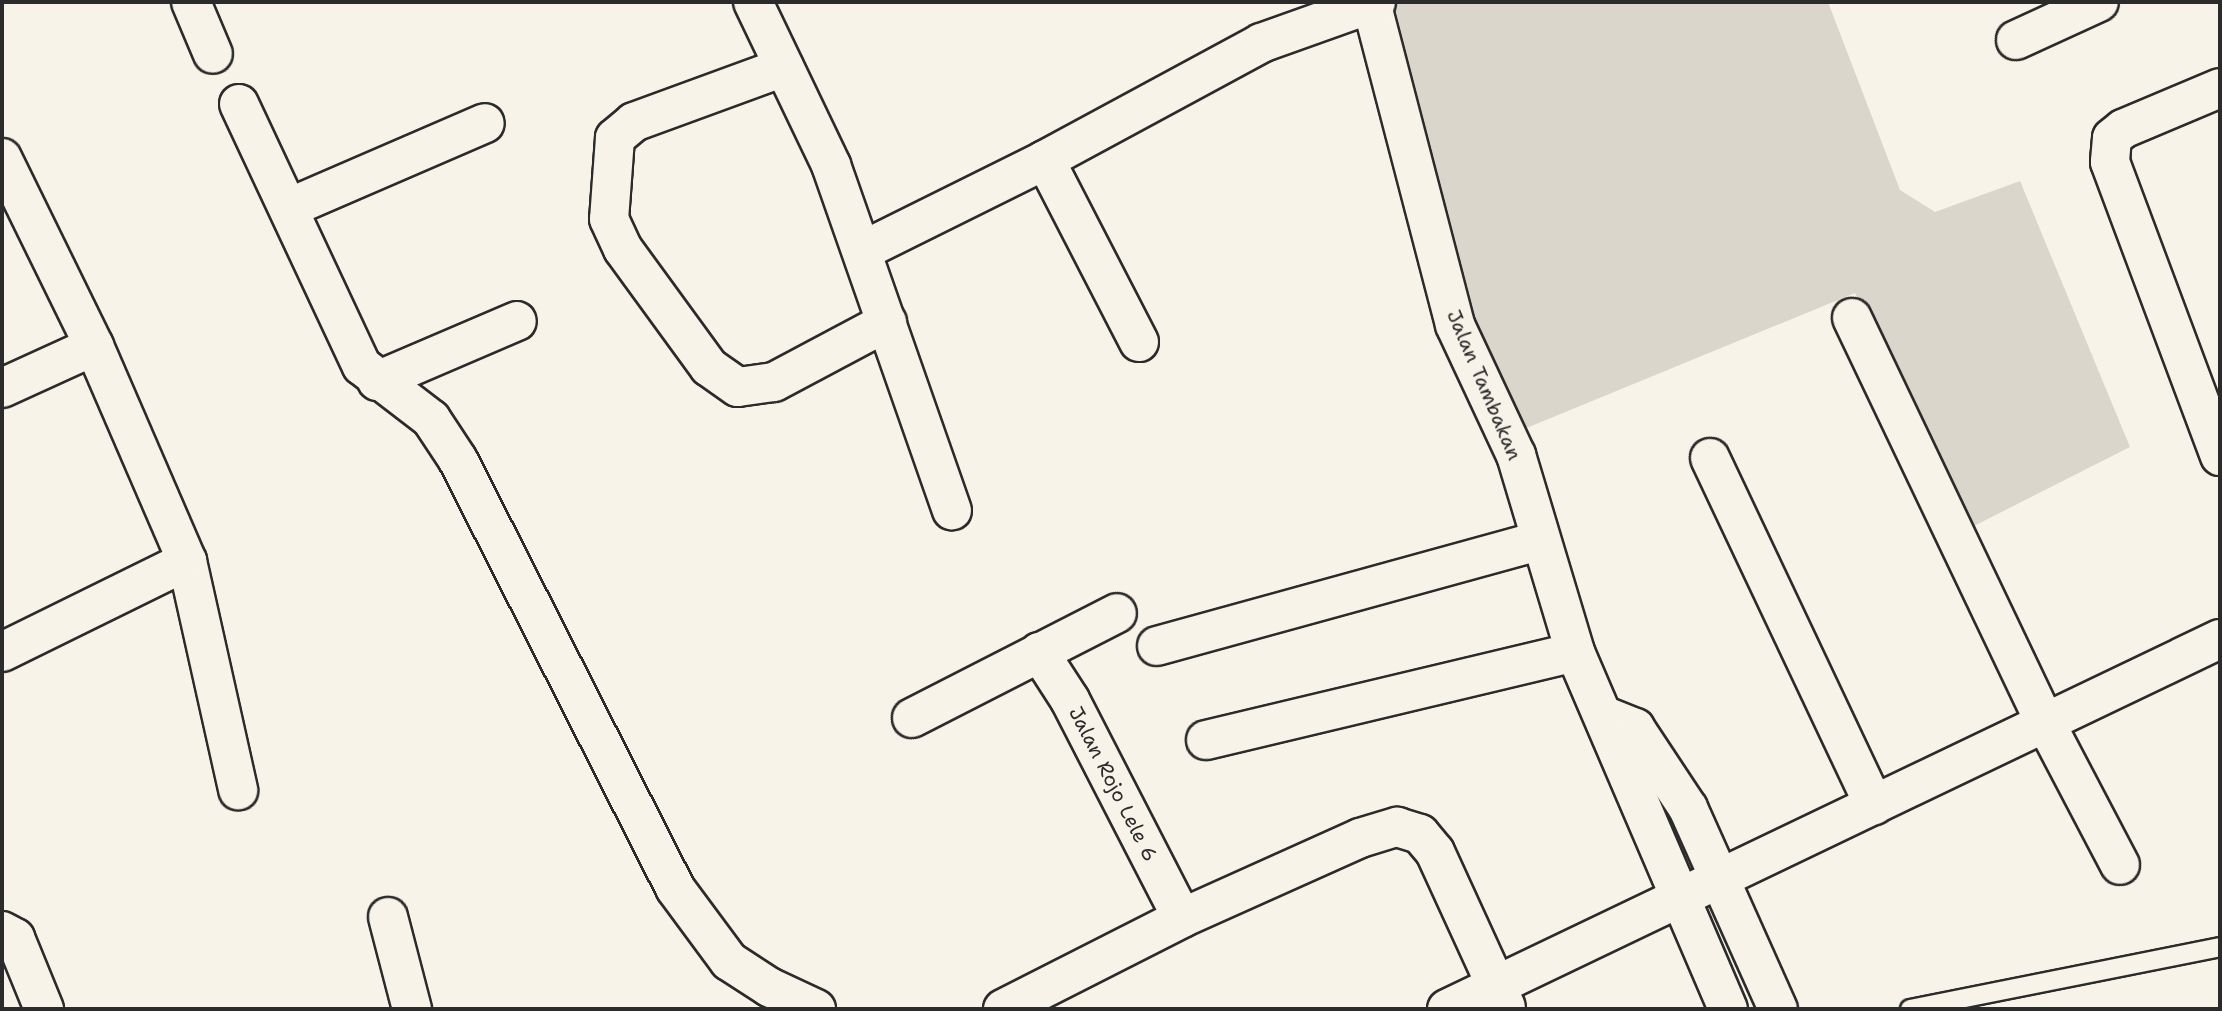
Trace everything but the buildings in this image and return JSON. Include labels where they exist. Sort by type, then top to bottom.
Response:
[{"type":"street","points":[[191,2],[213,54]]},
{"type":"street","points":[[753,2],[831,165],[952,510]]},
{"type":"street","points":[[862,251],[1045,160],[1261,43],[1373,2]]},
{"type":"street","name":"Jalan Tambakan","points":[[1373,2],[1455,325],[1516,455],[1538,541],[1575,652],[1728,1009]]},
{"type":"street","points":[[2016,40],[2099,2]]},
{"type":"street","points":[[784,67],[634,122],[615,138],[609,219],[623,249],[709,367],[738,387],[774,382],[887,322]]},
{"type":"street","points":[[2220,88],[2123,129],[2112,138],[2110,148],[2110,162],[2220,456]]},
{"type":"street","points":[[239,104],[291,207],[362,366],[377,381],[406,396],[431,419],[458,460],[675,888],[729,961],[769,987],[816,1009]]},
{"type":"street","points":[[291,207],[485,123]]},
{"type":"street","points":[[2,158],[94,346],[187,561],[238,790]]},
{"type":"street","points":[[1045,160],[1139,342]]},
{"type":"street","points":[[1852,318],[2046,724],[2120,865]]},
{"type":"street","points":[[377,381],[517,321]]},
{"type":"street","points":[[2,388],[94,346]]},
{"type":"street","points":[[1710,458],[1874,805]]},
{"type":"street","points":[[1157,646],[1538,541]]},
{"type":"street","points":[[2,652],[187,561]]},
{"type":"street","points":[[912,718],[1117,613]]},
{"type":"street","points":[[1447,1009],[1501,997],[1683,898],[2046,724],[2218,647]]},
{"type":"street","name":"Jalan Rojo Lele 6","points":[[1039,652],[1070,700],[1182,918]]},
{"type":"street","points":[[1206,740],[1575,652]]},
{"type":"street","points":[[1603,715],[1635,728],[1688,808],[1778,1009]]},
{"type":"street","points":[[1003,1009],[1182,918],[1360,838],[1397,827],[1420,834],[1435,852],[1501,997]]},
{"type":"street","points":[[388,917],[412,1009]]},
{"type":"street","points":[[2,931],[15,938],[44,1009]]},
{"type":"lane","points":[[1910,1009],[2220,947]]},
{"type":"shaded area","points":[[1400,2],[1828,2],[1900,190],[1935,212],[2020,181],[2130,447],[1966,530],[1855,293],[1519,431],[1472,345],[1379,9]]}]
